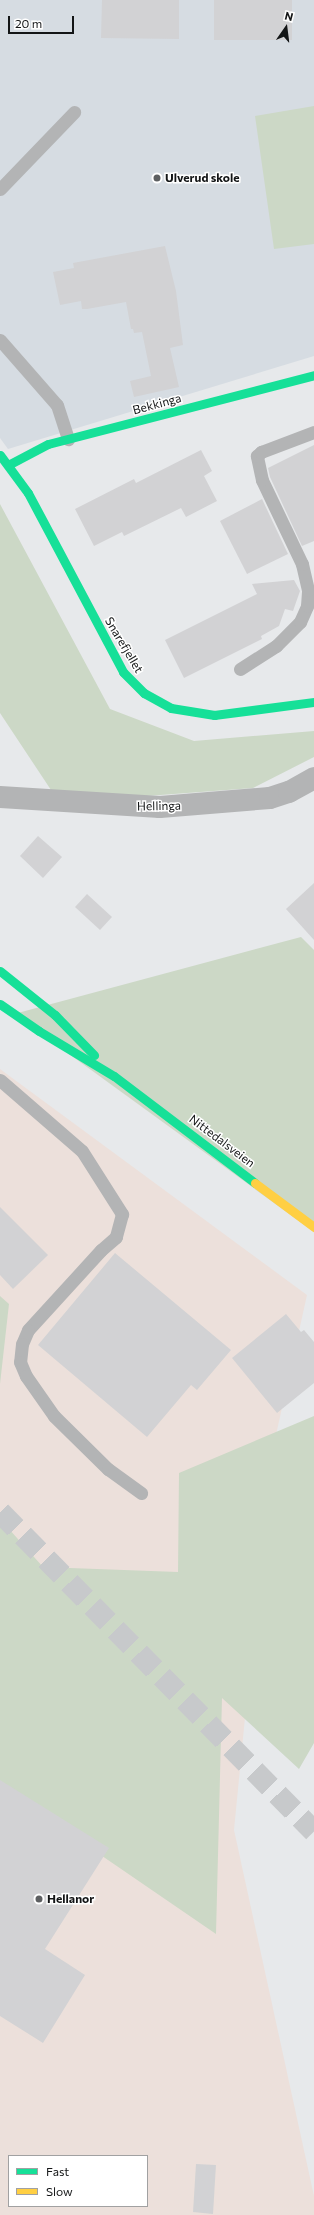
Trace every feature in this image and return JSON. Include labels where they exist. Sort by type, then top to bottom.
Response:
[{"type":"street","name":"Bekkinga","points":[[8,465],[34,450],[68,439],[314,376]]},
{"type":"street","name":"Snarefjellet","points":[[0,455],[8,465],[45,524],[124,672],[144,693],[171,708],[214,715],[314,702]]},
{"type":"street","name":"Hellinga","points":[[0,797],[167,807],[270,798],[289,792],[314,778]]},
{"type":"street","name":"Nittedalsveien","points":[[0,971],[55,1015],[114,1076]]},
{"type":"street","name":"Nittedalsveien","points":[[0,1004],[39,1031],[114,1076],[314,1227]]},
{"type":"lane","points":[[0,189],[74,112]]},
{"type":"lane","points":[[0,340],[57,406],[68,439]]},
{"type":"lane","points":[[240,669],[268,652],[290,634],[304,614],[308,595],[302,564],[262,480],[257,456],[261,452],[314,432]]},
{"type":"lane","points":[[0,1080],[82,1151],[122,1214],[116,1237],[101,1250],[28,1330],[22,1344],[20,1362],[26,1376],[54,1416],[108,1469],[141,1493]]},
{"type":"shaded area","name":"Ulverud skole","points":[[0,0],[314,0],[314,356],[8,449],[0,438]]},
{"type":"shaded area","points":[[0,1069],[307,1295],[270,1462],[234,1830],[314,2196],[314,2215],[0,2215]]},
{"type":"green space","points":[[314,106],[314,244],[274,249],[255,116]]},
{"type":"green space","points":[[0,504],[110,709],[194,741],[314,731],[314,757],[253,788],[147,796],[51,790],[0,713]]},
{"type":"green space","points":[[301,937],[314,950],[314,1232],[14,1014]]},
{"type":"green space","points":[[0,1296],[9,1304],[0,1384]]},
{"type":"green space","points":[[314,1416],[314,1743],[299,1769],[222,1698],[216,1934],[0,1786],[0,1519],[43,1567],[178,1572],[179,1473]]},
{"type":"building","points":[[102,0],[179,0],[179,39],[101,38]]},
{"type":"building","points":[[214,0],[292,0],[292,40],[214,40]]},
{"type":"building","points":[[165,246],[176,291],[183,345],[170,348],[179,387],[134,397],[130,381],[151,376],[142,332],[134,333],[133,329],[131,329],[126,302],[87,309],[82,309],[81,301],[60,305],[53,272],[74,268],[73,263]]},
{"type":"building","points":[[314,445],[314,541],[302,546],[270,477],[268,468]]},
{"type":"building","points":[[201,450],[212,471],[204,476],[217,501],[186,517],[181,508],[124,536],[122,532],[94,546],[75,509],[134,479],[136,483]]},
{"type":"building","points":[[262,499],[288,554],[247,574],[220,521]]},
{"type":"building","points":[[294,580],[300,591],[293,611],[285,609],[279,626],[261,636],[262,639],[184,678],[165,640],[257,594],[252,584]]},
{"type":"building","points":[[38,836],[62,857],[43,878],[20,856]]},
{"type":"building","points":[[314,883],[314,940],[286,909]]},
{"type":"building","points":[[87,894],[112,917],[100,930],[75,907]]},
{"type":"building","points":[[0,1207],[48,1255],[13,1289],[0,1275]]},
{"type":"building","points":[[115,1253],[231,1350],[197,1390],[191,1385],[147,1437],[38,1345]]},
{"type":"building","points":[[286,1314],[301,1332],[304,1330],[314,1342],[314,1383],[277,1413],[232,1358]]},
{"type":"building","name":"Hellanor","points":[[0,1780],[109,1848],[45,1949],[85,1975],[43,2043],[0,2016]]},
{"type":"building","points":[[196,2164],[216,2165],[213,2214],[193,2212]]},
{"type":"tunnel","points":[[0,1512],[314,1832]]},
{"type":"traffic: fast","points":[[8,465],[48,444],[314,375]]},
{"type":"traffic: fast","points":[[0,455],[28,493],[123,672],[144,693],[171,708],[214,715],[314,702]]},
{"type":"traffic: fast","points":[[0,971],[55,1015],[94,1055]]},
{"type":"traffic: fast","points":[[0,1004],[39,1031],[114,1076],[255,1183]]},
{"type":"traffic: slow","points":[[255,1183],[314,1227]]},
{"type":"place","name":"Ulverud skole","points":[[157,178]]},
{"type":"place","name":"Hellanor","points":[[39,1899]]}]
